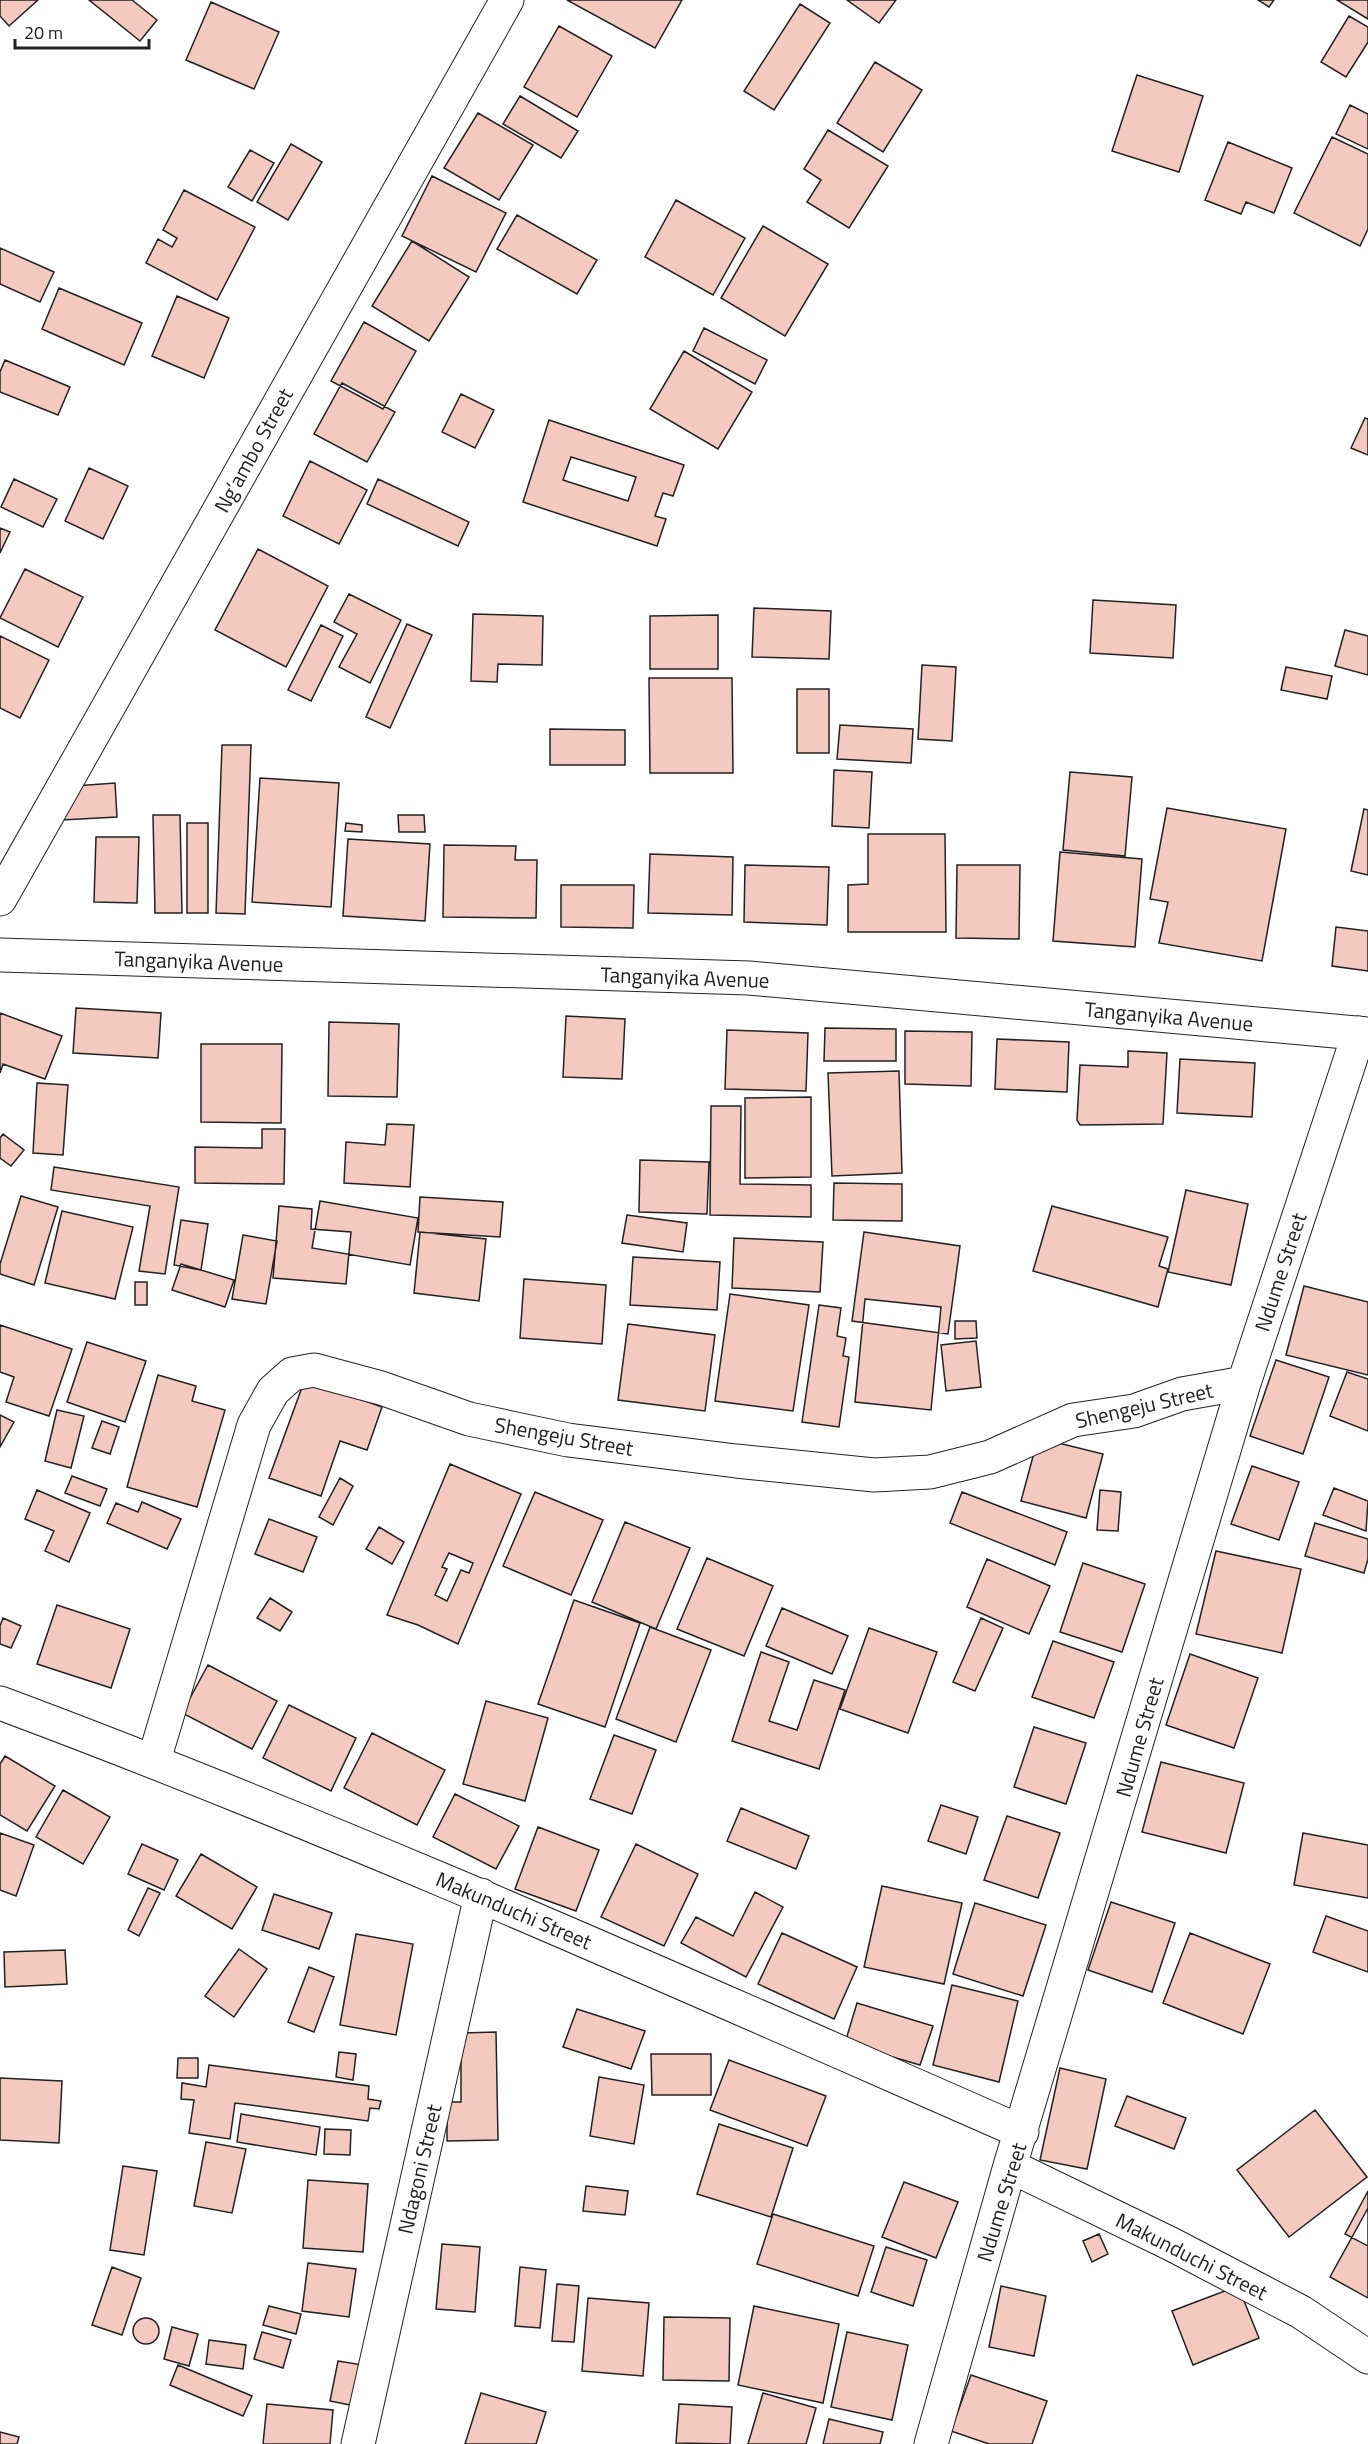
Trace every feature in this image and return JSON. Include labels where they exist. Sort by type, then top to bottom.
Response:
[{"type":"main road","name":"Ng’ambo Street","points":[[0,899],[507,0]]},
{"type":"main road","name":"Tanganyika Avenue","points":[[0,955],[749,978],[1363,1033]]},
{"type":"main road","name":"Ndume Street","points":[[931,2444],[1010,2166],[1244,1383],[1363,1033]]},
{"type":"main road","name":"Shengeju Street","points":[[154,1760],[255,1425],[273,1391],[292,1374],[314,1370],[381,1388],[469,1419],[568,1440],[874,1475],[930,1472],[990,1457],[1073,1420],[1134,1411],[1182,1394],[1244,1383]]},
{"type":"main road","name":"Makunduchi Street","points":[[0,1703],[154,1760],[481,1895],[1022,2132]]},
{"type":"main road","name":"Ndagoni Street","points":[[358,2444],[481,1895]]},
{"type":"main road","name":"Makunduchi Street","points":[[1010,2166],[1171,2244],[1300,2312],[1368,2356]]},
{"type":"building","points":[[0,0],[38,0],[9,26],[0,16]]},
{"type":"building","points":[[89,0],[132,0],[157,20],[140,41]]},
{"type":"building","points":[[567,0],[682,0],[655,48]]},
{"type":"building","points":[[847,0],[896,0],[879,23]]},
{"type":"building","points":[[1258,0],[1274,0],[1269,7]]},
{"type":"building","points":[[1337,0],[1368,0],[1368,19]]},
{"type":"building","points":[[211,2],[279,32],[254,89],[186,60]]},
{"type":"building","points":[[800,4],[830,23],[774,110],[744,91]]},
{"type":"building","points":[[1349,16],[1368,27],[1368,42],[1346,77],[1321,62]]},
{"type":"building","points":[[559,26],[612,56],[577,117],[524,87]]},
{"type":"building","points":[[875,62],[922,90],[883,152],[837,123]]},
{"type":"building","points":[[1137,75],[1203,96],[1179,172],[1112,151]]},
{"type":"building","points":[[520,96],[578,131],[561,158],[503,124]]},
{"type":"building","points":[[1350,105],[1368,114],[1368,149],[1336,134]]},
{"type":"building","points":[[478,113],[533,145],[499,200],[444,168]]},
{"type":"building","points":[[828,130],[888,166],[849,228],[807,202],[821,180],[804,169]]},
{"type":"building","points":[[1332,137],[1368,154],[1368,229],[1360,246],[1294,213]]},
{"type":"building","points":[[1228,142],[1292,168],[1274,213],[1246,202],[1241,214],[1205,200]]},
{"type":"building","points":[[291,144],[322,162],[288,220],[257,202]]},
{"type":"building","points":[[250,150],[274,163],[252,201],[228,187]]},
{"type":"building","points":[[432,176],[506,213],[476,272],[402,236]]},
{"type":"building","points":[[184,190],[255,227],[217,300],[146,263],[158,239],[172,247],[177,238],[163,230]]},
{"type":"building","points":[[676,200],[745,238],[713,295],[645,257]]},
{"type":"building","points":[[517,215],[597,260],[577,294],[497,249]]},
{"type":"building","points":[[763,226],[828,264],[785,336],[721,298]]},
{"type":"building","points":[[412,241],[469,277],[429,341],[372,306]]},
{"type":"building","points":[[0,248],[54,272],[40,302],[0,284]]},
{"type":"building","points":[[59,288],[142,323],[124,365],[42,329]]},
{"type":"building","points":[[177,296],[229,318],[204,378],[152,356]]},
{"type":"building","points":[[364,322],[416,351],[383,409],[331,381]]},
{"type":"building","points":[[704,328],[767,360],[755,384],[693,351]]},
{"type":"building","points":[[684,351],[752,392],[718,449],[650,409]]},
{"type":"building","points":[[5,360],[70,387],[58,415],[0,392],[0,372]]},
{"type":"building","points":[[342,383],[395,412],[367,462],[314,434]]},
{"type":"building","points":[[461,394],[494,410],[475,448],[442,432]]},
{"type":"building","points":[[1365,418],[1368,419],[1368,455],[1351,448]]},
{"type":"building","points":[[549,420],[684,465],[673,496],[663,493],[655,516],[666,519],[657,546],[523,502]],"holes":[[[571,457],[636,477],[628,501],[563,480]]]},
{"type":"building","points":[[310,461],[367,490],[339,544],[283,516]]},
{"type":"building","points":[[89,468],[128,486],[103,539],[65,521]]},
{"type":"building","points":[[14,479],[57,499],[43,527],[1,507]]},
{"type":"building","points":[[378,479],[469,522],[458,546],[367,504]]},
{"type":"building","points":[[0,528],[10,532],[0,553]]},
{"type":"building","points":[[258,549],[328,586],[286,667],[215,630]]},
{"type":"building","points":[[25,569],[83,597],[58,647],[0,618]]},
{"type":"building","points":[[349,594],[401,620],[370,683],[339,667],[357,634],[334,622]]},
{"type":"building","points":[[1093,600],[1176,605],[1173,658],[1090,653]]},
{"type":"building","points":[[754,608],[831,611],[829,659],[752,657]]},
{"type":"building","points":[[473,614],[543,616],[542,665],[498,664],[497,682],[471,681]]},
{"type":"building","points":[[718,615],[718,669],[650,669],[650,616]]},
{"type":"building","points":[[407,624],[432,635],[390,728],[366,717]]},
{"type":"building","points":[[321,625],[343,636],[311,701],[288,690]]},
{"type":"building","points":[[1345,630],[1368,636],[1368,675],[1335,666]]},
{"type":"building","points":[[0,636],[49,660],[20,718],[0,708]]},
{"type":"building","points":[[922,665],[956,667],[952,741],[918,739]]},
{"type":"building","points":[[1286,667],[1332,676],[1327,699],[1281,690]]},
{"type":"building","points":[[649,678],[732,678],[733,773],[650,773]]},
{"type":"building","points":[[797,689],[829,689],[829,753],[797,753]]},
{"type":"building","points":[[840,725],[913,729],[911,763],[837,759]]},
{"type":"building","points":[[550,729],[625,730],[625,765],[550,765]]},
{"type":"building","points":[[222,745],[251,745],[245,914],[216,913]]},
{"type":"building","points":[[834,770],[872,772],[869,828],[832,826]]},
{"type":"building","points":[[1070,772],[1132,777],[1125,856],[1063,850]]},
{"type":"building","points":[[260,778],[339,783],[331,907],[252,902]]},
{"type":"building","points":[[115,783],[117,817],[62,820],[61,787]]},
{"type":"building","points":[[1167,808],[1286,829],[1262,961],[1159,943],[1168,902],[1150,899]]},
{"type":"building","points":[[1364,809],[1368,810],[1368,875],[1351,871]]},
{"type":"building","points":[[153,815],[180,815],[182,913],[155,913]]},
{"type":"building","points":[[398,815],[424,815],[425,832],[399,832]]},
{"type":"building","points":[[187,823],[208,823],[208,913],[187,913]]},
{"type":"building","points":[[346,823],[362,825],[362,832],[345,831]]},
{"type":"building","points":[[868,834],[945,834],[946,932],[848,932],[848,885],[868,884]]},
{"type":"building","points":[[96,837],[139,837],[137,903],[94,902]]},
{"type":"building","points":[[348,839],[430,844],[425,921],[343,916]]},
{"type":"building","points":[[444,845],[516,846],[515,860],[537,860],[536,918],[443,917]]},
{"type":"building","points":[[1060,852],[1142,859],[1135,947],[1053,941]]},
{"type":"building","points":[[650,854],[733,857],[732,915],[648,913]]},
{"type":"building","points":[[745,865],[829,867],[827,925],[744,922]]},
{"type":"building","points":[[957,865],[1020,865],[1019,939],[956,938]]},
{"type":"building","points":[[561,885],[634,885],[633,928],[561,927]]},
{"type":"building","points":[[1336,927],[1368,931],[1368,971],[1332,966]]},
{"type":"building","points":[[76,1008],[161,1013],[158,1058],[73,1053]]},
{"type":"building","points":[[0,1013],[62,1036],[45,1079],[3,1064],[0,1073]]},
{"type":"building","points":[[566,1016],[625,1019],[622,1079],[563,1077]]},
{"type":"building","points":[[329,1022],[399,1024],[397,1097],[328,1096]]},
{"type":"building","points":[[825,1028],[896,1029],[896,1061],[824,1061]]},
{"type":"building","points":[[727,1030],[808,1033],[806,1091],[725,1089]]},
{"type":"building","points":[[905,1031],[972,1032],[971,1086],[905,1084]]},
{"type":"building","points":[[997,1039],[1069,1042],[1067,1092],[995,1089]]},
{"type":"building","points":[[201,1044],[282,1044],[281,1123],[201,1122]]},
{"type":"building","points":[[1128,1051],[1167,1053],[1163,1124],[1080,1125],[1077,1120],[1080,1065],[1128,1067]]},
{"type":"building","points":[[1180,1059],[1255,1063],[1252,1117],[1177,1113]]},
{"type":"building","points":[[899,1071],[902,1173],[832,1176],[828,1073]]},
{"type":"building","points":[[37,1083],[68,1085],[63,1155],[33,1153]]},
{"type":"building","points":[[811,1097],[811,1177],[745,1178],[745,1098]]},
{"type":"building","points":[[711,1106],[741,1106],[740,1184],[811,1185],[811,1217],[710,1215]]},
{"type":"building","points":[[387,1124],[414,1125],[410,1187],[344,1183],[346,1142],[385,1145]]},
{"type":"building","points":[[262,1129],[285,1129],[284,1184],[195,1183],[195,1147],[262,1148]]},
{"type":"building","points":[[3,1134],[24,1150],[11,1166],[0,1158],[0,1138]]},
{"type":"building","points":[[640,1160],[709,1162],[707,1214],[639,1212]]},
{"type":"building","points":[[54,1167],[179,1187],[165,1274],[139,1271],[150,1206],[51,1190]]},
{"type":"building","points":[[834,1183],[902,1184],[902,1221],[833,1220]]},
{"type":"building","points":[[1186,1190],[1248,1204],[1231,1285],[1168,1272]]},
{"type":"building","points":[[21,1196],[58,1207],[34,1285],[0,1274],[0,1264]]},
{"type":"building","points":[[420,1197],[503,1202],[500,1237],[418,1232]]},
{"type":"building","points":[[320,1201],[418,1218],[410,1265],[312,1248]]},
{"type":"building","points":[[279,1206],[312,1209],[311,1229],[351,1232],[346,1284],[273,1278]]},
{"type":"building","points":[[1052,1206],[1168,1237],[1159,1266],[1168,1269],[1158,1307],[1033,1271]]},
{"type":"building","points":[[62,1211],[133,1227],[115,1299],[45,1283]]},
{"type":"building","points":[[627,1215],[687,1223],[683,1252],[622,1243]]},
{"type":"building","points":[[181,1220],[208,1224],[201,1270],[174,1265]]},
{"type":"building","points":[[420,1232],[486,1239],[479,1301],[414,1293]]},
{"type":"building","points":[[864,1232],[960,1246],[948,1334],[852,1321]]},
{"type":"building","points":[[243,1235],[277,1241],[266,1304],[232,1299]]},
{"type":"building","points":[[734,1238],[823,1242],[820,1292],[732,1288]]},
{"type":"building","points":[[633,1257],[720,1262],[717,1310],[630,1305]]},
{"type":"building","points":[[181,1264],[234,1280],[225,1307],[172,1290]]},
{"type":"building","points":[[524,1279],[606,1285],[602,1344],[520,1338]]},
{"type":"building","points":[[135,1282],[147,1282],[147,1305],[135,1305]]},
{"type":"building","points":[[1304,1286],[1368,1302],[1368,1375],[1286,1355]]},
{"type":"building","points":[[730,1294],[809,1305],[793,1411],[715,1401]]},
{"type":"building","points":[[865,1299],[941,1307],[931,1410],[855,1402]]},
{"type":"building","points":[[819,1305],[841,1308],[837,1336],[846,1338],[843,1356],[849,1357],[839,1427],[802,1422]]},
{"type":"building","points":[[955,1321],[976,1321],[977,1338],[955,1339]]},
{"type":"building","points":[[628,1324],[715,1335],[705,1411],[618,1400]]},
{"type":"building","points":[[0,1325],[72,1349],[49,1416],[6,1402],[14,1377],[0,1372]]},
{"type":"building","points":[[976,1341],[981,1387],[946,1391],[941,1345]]},
{"type":"building","points":[[87,1342],[146,1361],[125,1422],[67,1402]]},
{"type":"building","points":[[1276,1360],[1329,1377],[1303,1454],[1250,1436]]},
{"type":"building","points":[[1347,1372],[1368,1379],[1368,1431],[1330,1416]]},
{"type":"building","points":[[158,1375],[196,1386],[192,1401],[225,1410],[197,1507],[127,1487]]},
{"type":"building","points":[[305,1379],[382,1407],[367,1450],[340,1441],[321,1496],[269,1478]]},
{"type":"building","points":[[57,1410],[84,1416],[71,1468],[45,1461]]},
{"type":"building","points":[[0,1415],[14,1422],[0,1447]]},
{"type":"building","points":[[102,1421],[119,1427],[110,1454],[92,1448]]},
{"type":"building","points":[[1038,1438],[1103,1454],[1086,1518],[1021,1501]]},
{"type":"building","points":[[450,1464],[521,1494],[458,1644],[418,1625],[387,1615]],"holes":[[[449,1553],[473,1563],[469,1573],[461,1570],[447,1601],[435,1595],[447,1569],[442,1567]]]},
{"type":"building","points":[[1252,1466],[1299,1482],[1279,1540],[1231,1524]]},
{"type":"building","points":[[72,1476],[107,1489],[100,1506],[65,1493]]},
{"type":"building","points":[[340,1478],[353,1486],[333,1525],[319,1517]]},
{"type":"building","points":[[1334,1488],[1368,1501],[1366,1531],[1323,1515]]},
{"type":"building","points":[[37,1490],[90,1513],[69,1562],[45,1551],[54,1531],[25,1519]]},
{"type":"building","points":[[1100,1490],[1121,1492],[1118,1531],[1097,1530]]},
{"type":"building","points":[[535,1492],[603,1520],[571,1595],[503,1566]]},
{"type":"building","points":[[962,1492],[1067,1532],[1055,1565],[950,1523]]},
{"type":"building","points":[[142,1502],[181,1519],[167,1549],[107,1523],[116,1503],[138,1512]]},
{"type":"building","points":[[269,1519],[317,1537],[303,1572],[255,1554]]},
{"type":"building","points":[[625,1522],[690,1548],[656,1629],[592,1602]]},
{"type":"building","points":[[1315,1523],[1368,1539],[1368,1559],[1364,1573],[1305,1556]]},
{"type":"building","points":[[379,1527],[404,1542],[392,1564],[366,1549]]},
{"type":"building","points":[[1216,1551],[1301,1569],[1282,1653],[1196,1634]]},
{"type":"building","points":[[707,1558],[773,1586],[744,1656],[677,1629]]},
{"type":"building","points":[[987,1559],[1050,1586],[1029,1634],[967,1607]]},
{"type":"building","points":[[1083,1563],[1145,1584],[1122,1652],[1060,1632]]},
{"type":"building","points":[[270,1598],[292,1612],[280,1631],[257,1618]]},
{"type":"building","points":[[574,1600],[640,1623],[605,1727],[538,1704]]},
{"type":"building","points":[[57,1605],[130,1629],[111,1688],[37,1664]]},
{"type":"building","points":[[782,1608],[848,1636],[832,1674],[766,1646]]},
{"type":"building","points":[[3,1618],[21,1626],[11,1648],[0,1644],[0,1626]]},
{"type":"building","points":[[981,1618],[1003,1628],[975,1691],[953,1682]]},
{"type":"building","points":[[650,1627],[711,1650],[676,1742],[616,1719]]},
{"type":"building","points":[[869,1628],[937,1652],[908,1733],[840,1709]]},
{"type":"building","points":[[1053,1641],[1114,1662],[1094,1718],[1032,1697]]},
{"type":"building","points":[[761,1652],[789,1662],[769,1721],[797,1730],[814,1680],[845,1690],[819,1769],[732,1741]]},
{"type":"building","points":[[1190,1654],[1258,1678],[1234,1748],[1166,1725]]},
{"type":"building","points":[[208,1665],[277,1701],[252,1749],[182,1713]]},
{"type":"building","points":[[486,1701],[548,1718],[525,1801],[463,1784]]},
{"type":"building","points":[[289,1705],[356,1738],[331,1791],[263,1758]]},
{"type":"building","points":[[1034,1727],[1086,1743],[1066,1804],[1014,1787]]},
{"type":"building","points":[[372,1733],[445,1770],[417,1825],[344,1788]]},
{"type":"building","points":[[614,1735],[656,1750],[632,1814],[590,1799]]},
{"type":"building","points":[[5,1756],[55,1786],[27,1831],[0,1815],[0,1764]]},
{"type":"building","points":[[1161,1762],[1244,1783],[1226,1853],[1142,1832]]},
{"type":"building","points":[[63,1790],[110,1817],[83,1864],[36,1837]]},
{"type":"building","points":[[455,1794],[519,1826],[496,1869],[433,1837]]},
{"type":"building","points":[[941,1805],[978,1817],[966,1854],[928,1841]]},
{"type":"building","points":[[741,1808],[809,1836],[796,1869],[727,1841]]},
{"type":"building","points":[[1007,1816],[1060,1833],[1038,1898],[984,1880]]},
{"type":"building","points":[[538,1827],[599,1850],[576,1911],[515,1889]]},
{"type":"building","points":[[0,1833],[34,1845],[16,1896],[0,1890]]},
{"type":"building","points":[[1303,1833],[1368,1845],[1368,1898],[1294,1885]]},
{"type":"building","points":[[142,1844],[178,1860],[164,1890],[128,1874]]},
{"type":"building","points":[[636,1844],[698,1874],[664,1946],[601,1917]]},
{"type":"building","points":[[201,1854],[257,1887],[232,1929],[176,1896]]},
{"type":"building","points":[[882,1886],[962,1903],[944,1984],[864,1967]]},
{"type":"building","points":[[148,1888],[160,1893],[139,1936],[128,1930]]},
{"type":"building","points":[[755,1892],[783,1907],[746,1977],[681,1943],[696,1917],[733,1936]]},
{"type":"building","points":[[274,1894],[332,1913],[319,1949],[262,1930]]},
{"type":"building","points":[[1111,1902],[1175,1923],[1152,1992],[1088,1970]]},
{"type":"building","points":[[975,1903],[1046,1925],[1023,1996],[953,1974]]},
{"type":"building","points":[[1326,1916],[1368,1931],[1368,1972],[1313,1952]]},
{"type":"building","points":[[782,1933],[857,1967],[834,2019],[758,1984]]},
{"type":"building","points":[[1190,1933],[1270,1964],[1243,2034],[1163,2003]]},
{"type":"building","points":[[356,1934],[413,1944],[396,2035],[340,2025]]},
{"type":"building","points":[[239,1949],[267,1969],[234,2017],[205,1996]]},
{"type":"building","points":[[65,1950],[67,1984],[5,1987],[4,1952]]},
{"type":"building","points":[[309,1967],[334,1977],[314,2032],[288,2022]]},
{"type":"building","points":[[952,1985],[1018,2001],[999,2082],[933,2065]]},
{"type":"building","points":[[857,2003],[933,2026],[920,2065],[845,2043]]},
{"type":"building","points":[[577,2009],[645,2031],[631,2069],[563,2047]]},
{"type":"building","points":[[496,2032],[498,2140],[447,2141],[447,2102],[461,2102],[461,2033]]},
{"type":"building","points":[[339,2052],[356,2054],[353,2080],[336,2077]]},
{"type":"building","points":[[651,2054],[711,2054],[711,2095],[652,2095]]},
{"type":"building","points":[[178,2058],[198,2058],[198,2078],[177,2078]]},
{"type":"building","points":[[729,2060],[826,2096],[807,2146],[710,2110]]},
{"type":"building","points":[[209,2065],[369,2086],[368,2099],[381,2101],[379,2109],[370,2108],[368,2121],[235,2103],[230,2139],[189,2133],[194,2100],[181,2099],[182,2083],[206,2087]]},
{"type":"building","points":[[1060,2068],[1106,2079],[1087,2169],[1040,2160]]},
{"type":"building","points":[[599,2077],[644,2085],[634,2144],[590,2136]]},
{"type":"building","points":[[0,2078],[62,2081],[59,2143],[0,2140]]},
{"type":"building","points":[[1127,2096],[1186,2118],[1174,2149],[1115,2126]]},
{"type":"building","points":[[1315,2110],[1367,2177],[1289,2237],[1237,2170]]},
{"type":"building","points":[[241,2114],[320,2127],[316,2155],[237,2142]]},
{"type":"building","points":[[719,2124],[793,2148],[771,2217],[697,2194]]},
{"type":"building","points":[[325,2129],[351,2130],[350,2155],[324,2154]]},
{"type":"building","points":[[206,2142],[246,2149],[232,2213],[194,2206]]},
{"type":"building","points":[[123,2166],[157,2171],[144,2255],[110,2250]]},
{"type":"building","points":[[308,2180],[368,2184],[363,2252],[303,2248]]},
{"type":"building","points":[[904,2182],[958,2202],[936,2258],[882,2237]]},
{"type":"building","points":[[586,2186],[628,2191],[625,2215],[583,2211]]},
{"type":"building","points":[[1368,2191],[1368,2246],[1345,2234]]},
{"type":"building","points":[[1368,2208],[1368,2298],[1330,2277]]},
{"type":"building","points":[[773,2214],[874,2246],[858,2296],[757,2264]]},
{"type":"building","points":[[1099,2234],[1108,2254],[1092,2262],[1083,2241]]},
{"type":"building","points":[[442,2244],[480,2247],[475,2312],[436,2309]]},
{"type":"building","points":[[886,2247],[927,2260],[913,2306],[871,2292]]},
{"type":"building","points":[[308,2263],[356,2269],[349,2317],[302,2311]]},
{"type":"building","points":[[112,2267],[141,2278],[122,2335],[92,2325]]},
{"type":"building","points":[[520,2267],[546,2270],[540,2328],[515,2326]]},
{"type":"building","points":[[557,2284],[579,2286],[574,2342],[552,2341]]},
{"type":"building","points":[[1001,2286],[1046,2296],[1034,2356],[989,2347]]},
{"type":"building","points":[[1238,2286],[1259,2338],[1193,2365],[1172,2311]]},
{"type":"building","points":[[588,2298],[649,2303],[643,2376],[582,2371]]},
{"type":"building","points":[[269,2306],[301,2314],[296,2334],[263,2325]]},
{"type":"building","points":[[754,2306],[839,2324],[823,2403],[738,2385]]},
{"type":"building","points":[[664,2317],[730,2318],[729,2381],[663,2380]]},
{"type":"building","points":[[146,2318],[155,2322],[159,2331],[155,2340],[146,2344],[137,2340],[133,2331],[137,2322]]},
{"type":"building","points":[[172,2327],[198,2334],[189,2366],[164,2359]]},
{"type":"building","points":[[262,2332],[291,2340],[283,2368],[254,2359]]},
{"type":"building","points":[[847,2332],[908,2345],[892,2420],[831,2407]]},
{"type":"building","points":[[209,2340],[246,2345],[243,2369],[206,2364]]},
{"type":"building","points":[[338,2361],[363,2365],[355,2406],[330,2401]]},
{"type":"building","points":[[178,2365],[252,2396],[243,2416],[170,2385]]},
{"type":"building","points":[[971,2375],[1047,2401],[1032,2444],[989,2444],[951,2431]]},
{"type":"building","points":[[481,2393],[546,2412],[536,2444],[465,2444]]},
{"type":"building","points":[[763,2393],[816,2408],[806,2444],[748,2444]]},
{"type":"building","points":[[267,2404],[333,2410],[330,2444],[263,2444]]},
{"type":"building","points":[[679,2404],[732,2407],[730,2444],[676,2443]]},
{"type":"building","points":[[829,2419],[883,2432],[880,2444],[823,2444]]},
{"type":"building","points":[[0,2432],[19,2437],[17,2444],[0,2444]]}]
